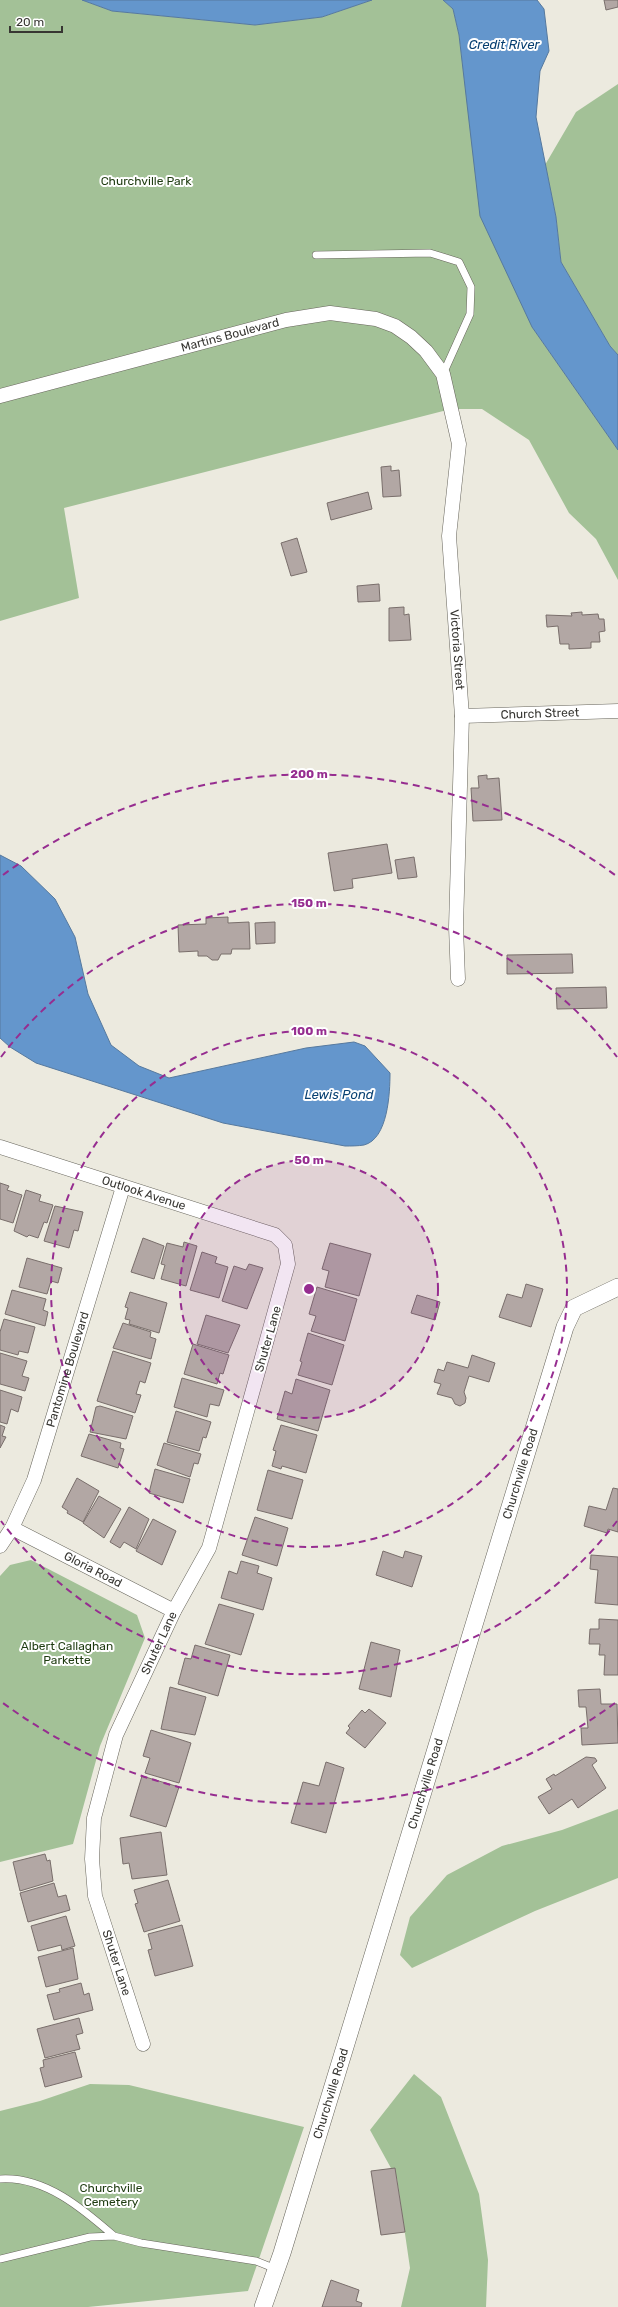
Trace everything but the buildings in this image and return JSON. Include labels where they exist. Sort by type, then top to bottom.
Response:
[{"type":"street","name":"Martins Boulevard","points":[[0,396],[286,320],[330,313],[376,318],[396,326],[426,351],[443,374]]},
{"type":"street","name":"Victoria Street","points":[[443,374],[459,444],[449,536],[462,716],[456,927],[458,979]]},
{"type":"street","name":"Church Street","points":[[462,716],[618,711]]},
{"type":"street","name":"Outlook Avenue","points":[[0,1147],[275,1235],[285,1245]]},
{"type":"street","name":"Pantomine Boulevard","points":[[0,1546],[12,1528],[34,1480],[123,1187]]},
{"type":"street","name":"Shuter Lane","points":[[143,2044],[95,1896],[92,1859],[94,1818],[116,1735],[174,1611],[209,1548],[288,1264],[285,1245]]},
{"type":"street","name":"Churchville Road","points":[[263,2307],[276,2269],[565,1327],[574,1308],[618,1287]]},
{"type":"street","name":"Gloria Road","points":[[12,1528],[174,1611]]},
{"type":"lane","points":[[316,255],[430,253],[459,262],[471,286],[470,314],[443,374]]},
{"type":"lane","points":[[0,2179],[32,2182],[55,2192],[87,2213],[114,2236]]},
{"type":"lane","points":[[0,2259],[90,2236],[114,2236],[141,2243],[256,2261],[276,2269]]},
{"type":"green space","name":"Churchville Park","points":[[0,0],[82,0],[112,11],[255,25],[322,17],[372,0],[443,0],[453,9],[459,35],[469,112],[532,327],[618,450],[618,580],[596,539],[569,513],[529,440],[482,409],[451,409],[64,508],[79,598],[0,621]]},
{"type":"green space","points":[[618,84],[618,355],[610,346],[561,262],[556,217],[545,165],[576,112]]},
{"type":"green space","name":"Albert Callaghan Parkette","points":[[31,1560],[137,1615],[145,1638],[100,1746],[73,1844],[0,1862],[0,1576],[10,1565]]},
{"type":"green space","points":[[618,1809],[618,1878],[535,1911],[412,1968],[400,1955],[410,1917],[447,1875],[502,1846],[562,1830]]},
{"type":"green space","points":[[414,2074],[441,2097],[479,2194],[488,2260],[486,2307],[401,2307],[410,2268],[397,2179],[370,2130]]},
{"type":"green space","name":"Churchville Cemetery","points":[[90,2084],[129,2085],[304,2127],[248,2291],[88,2307],[0,2307],[0,2111],[40,2101]]},
{"type":"water","points":[[82,0],[372,0],[322,17],[255,25],[112,11]]},
{"type":"water","name":"Credit River","points":[[443,0],[537,0],[544,9],[549,51],[540,71],[536,117],[556,217],[561,262],[610,346],[618,355],[618,450],[532,327],[480,216],[459,35],[453,9]]},
{"type":"water","name":"Lewis Pond","points":[[0,855],[21,866],[55,899],[75,937],[88,994],[111,1045],[139,1066],[169,1078],[306,1048],[354,1042],[365,1046],[390,1073],[386,1114],[383,1125],[378,1134],[372,1141],[364,1145],[345,1146],[223,1123],[36,1063],[10,1047],[0,1038]]}]
